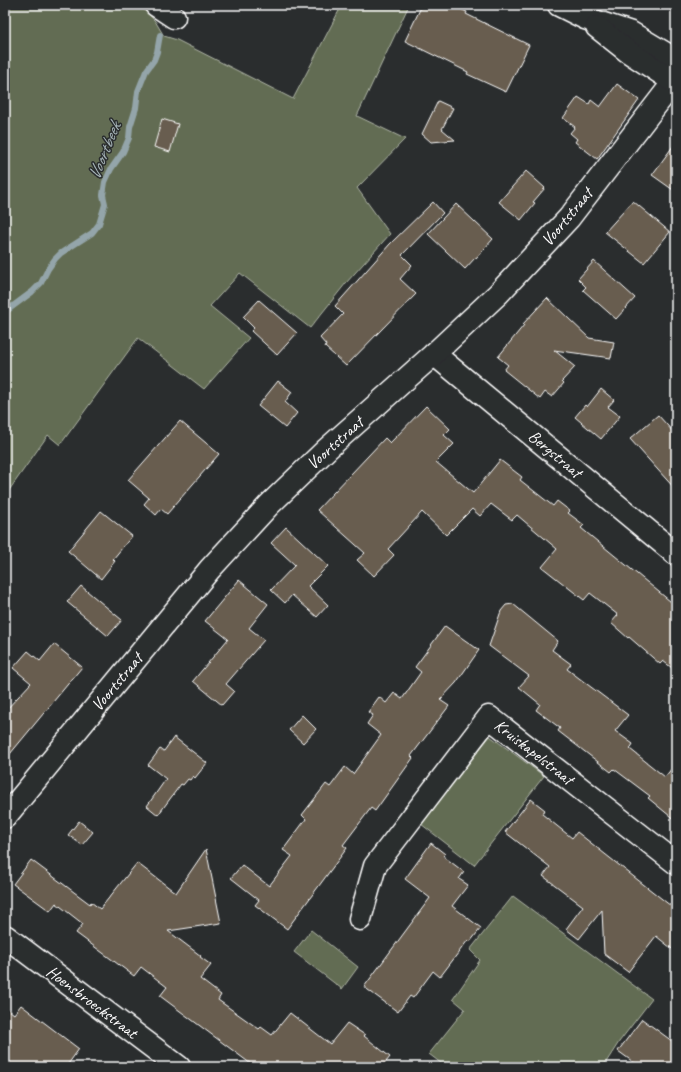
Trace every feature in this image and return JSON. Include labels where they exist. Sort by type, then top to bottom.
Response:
[{"type":"street","points":[[156,5],[174,18]]},
{"type":"street","points":[[559,5],[585,18],[631,33],[676,60]]},
{"type":"street","points":[[585,18],[626,50],[675,82]]},
{"type":"street","name":"Voortstraat","points":[[5,818],[210,569],[269,505],[327,449],[434,354],[498,294],[569,218],[675,82]]},
{"type":"street","name":"Bergstraat","points":[[434,354],[676,554]]},
{"type":"street","name":"Kruiskapelstraat","points":[[360,919],[375,866],[489,717],[676,863]]},
{"type":"street","name":"Hoensbroeckstraat","points":[[5,936],[179,1067]]},
{"type":"green space","points":[[5,5],[140,5],[155,21],[164,36],[177,40],[293,99],[342,5],[409,5],[357,116],[405,139],[357,188],[390,234],[346,283],[310,328],[240,273],[210,306],[249,338],[204,389],[138,338],[60,445],[48,435],[5,496]]},
{"type":"green space","points":[[490,736],[544,776],[474,865],[421,824]]},
{"type":"green space","points":[[513,896],[652,999],[619,1042],[603,1067],[446,1067],[429,1054],[465,1009],[453,999],[480,960],[470,950]]},
{"type":"green space","points":[[311,930],[358,967],[342,989],[294,952]]},
{"type":"building","points":[[422,5],[451,5],[529,45],[506,92],[467,74],[468,72],[405,41]]},
{"type":"building","points":[[617,84],[639,100],[597,159],[575,142],[577,139],[570,133],[575,127],[563,118],[578,97],[589,104],[591,100],[600,107]]},
{"type":"building","points":[[438,101],[453,108],[442,129],[455,140],[431,142],[422,134]]},
{"type":"building","points":[[162,119],[178,124],[170,152],[154,147]]},
{"type":"building","points":[[676,142],[676,192],[652,175]]},
{"type":"building","points":[[526,171],[545,188],[521,220],[499,202]]},
{"type":"building","points":[[633,201],[670,232],[644,263],[605,232]]},
{"type":"building","points":[[433,202],[443,213],[402,255],[412,265],[400,279],[416,294],[346,366],[325,347],[326,345],[320,338],[343,314],[335,306],[390,244]]},
{"type":"building","points":[[456,204],[493,239],[465,269],[428,234]]},
{"type":"building","points":[[594,261],[635,298],[616,319],[583,290],[586,287],[578,279]]},
{"type":"building","points":[[547,298],[589,338],[614,342],[611,358],[554,350],[575,367],[562,381],[564,383],[552,397],[545,392],[540,399],[504,370],[508,365],[498,357],[524,325],[523,324]]},
{"type":"building","points":[[259,300],[297,333],[277,355],[251,331],[254,328],[243,317]]},
{"type":"building","points":[[278,381],[292,392],[285,402],[297,413],[285,428],[258,406]]},
{"type":"building","points":[[601,389],[614,400],[608,407],[620,416],[601,439],[575,417],[585,405],[587,407]]},
{"type":"building","points":[[426,406],[450,429],[444,435],[454,444],[436,462],[473,493],[500,460],[522,477],[520,480],[553,506],[557,501],[570,511],[568,513],[584,525],[581,528],[676,606],[676,671],[663,661],[660,664],[611,623],[618,615],[590,593],[584,600],[542,567],[557,549],[517,515],[512,520],[491,504],[480,516],[472,509],[446,535],[422,512],[388,549],[394,555],[374,576],[357,560],[365,553],[317,510],[385,438],[390,443]]},
{"type":"building","points":[[658,415],[676,435],[676,490],[630,439]]},
{"type":"building","points":[[180,421],[219,454],[167,514],[161,509],[156,515],[144,504],[149,498],[128,480]]},
{"type":"building","points":[[101,511],[132,536],[113,559],[115,561],[101,579],[68,551]]},
{"type":"building","points":[[286,527],[328,566],[308,586],[328,605],[317,617],[292,595],[285,603],[271,590],[295,565],[271,543]]},
{"type":"building","points":[[239,580],[268,604],[249,628],[264,640],[226,684],[234,691],[222,705],[193,681],[228,639],[205,621]]},
{"type":"building","points":[[81,586],[122,620],[108,636],[67,602]]},
{"type":"building","points":[[513,604],[558,641],[552,650],[571,664],[567,669],[628,715],[615,731],[633,744],[630,749],[665,777],[676,763],[676,821],[648,798],[650,796],[614,769],[611,772],[558,731],[560,728],[536,710],[540,704],[519,687],[529,676],[489,646],[501,611],[506,605]]},
{"type":"building","points":[[445,626],[479,650],[456,683],[440,700],[449,706],[411,756],[413,758],[375,811],[371,808],[343,845],[347,848],[287,929],[255,905],[259,900],[231,878],[242,865],[269,886],[292,856],[283,850],[306,819],[302,815],[326,784],[330,787],[345,767],[353,774],[381,735],[367,724],[373,715],[368,712],[379,697],[386,703],[394,693],[402,699],[421,672],[415,667]]},
{"type":"building","points":[[54,644],[82,667],[5,760],[5,711],[31,683],[13,668],[28,651],[40,661]]},
{"type":"building","points":[[302,715],[316,729],[303,743],[289,730]]},
{"type":"building","points":[[174,737],[207,763],[195,778],[193,776],[183,785],[181,784],[158,815],[147,806],[166,779],[148,765],[160,749],[164,751]]},
{"type":"building","points":[[531,799],[545,810],[542,814],[572,838],[577,832],[676,910],[676,952],[656,936],[628,972],[604,954],[602,910],[579,939],[566,929],[583,906],[543,876],[550,867],[505,832]]},
{"type":"building","points":[[79,821],[93,832],[82,845],[68,835]]},
{"type":"building","points":[[431,843],[445,854],[443,856],[464,872],[459,879],[468,885],[452,906],[481,928],[470,942],[468,940],[440,977],[433,971],[413,998],[410,996],[398,1012],[364,987],[430,898],[405,879]]},
{"type":"building","points":[[206,849],[221,923],[168,931],[211,965],[200,979],[221,995],[218,1000],[259,1029],[261,1027],[272,1035],[290,1013],[330,1044],[347,1023],[365,1035],[364,1036],[390,1057],[382,1067],[255,1067],[160,996],[167,987],[141,967],[134,976],[76,933],[83,924],[56,903],[50,911],[13,884],[31,860],[90,904],[91,902],[100,909],[137,863],[176,893]]},
{"type":"building","points":[[21,1005],[79,1049],[66,1067],[5,1067],[5,1007],[14,1014]]},
{"type":"building","points":[[642,1019],[676,1044],[676,1067],[640,1067],[618,1051]]},
{"type":"waterway","name":"Voortbeek","points":[[5,312],[32,292],[41,283],[48,269],[61,253],[92,233],[99,224],[105,204],[103,195],[105,182],[111,169],[123,152],[129,138],[130,127],[136,108],[138,91],[146,71],[154,60],[160,35]]}]
